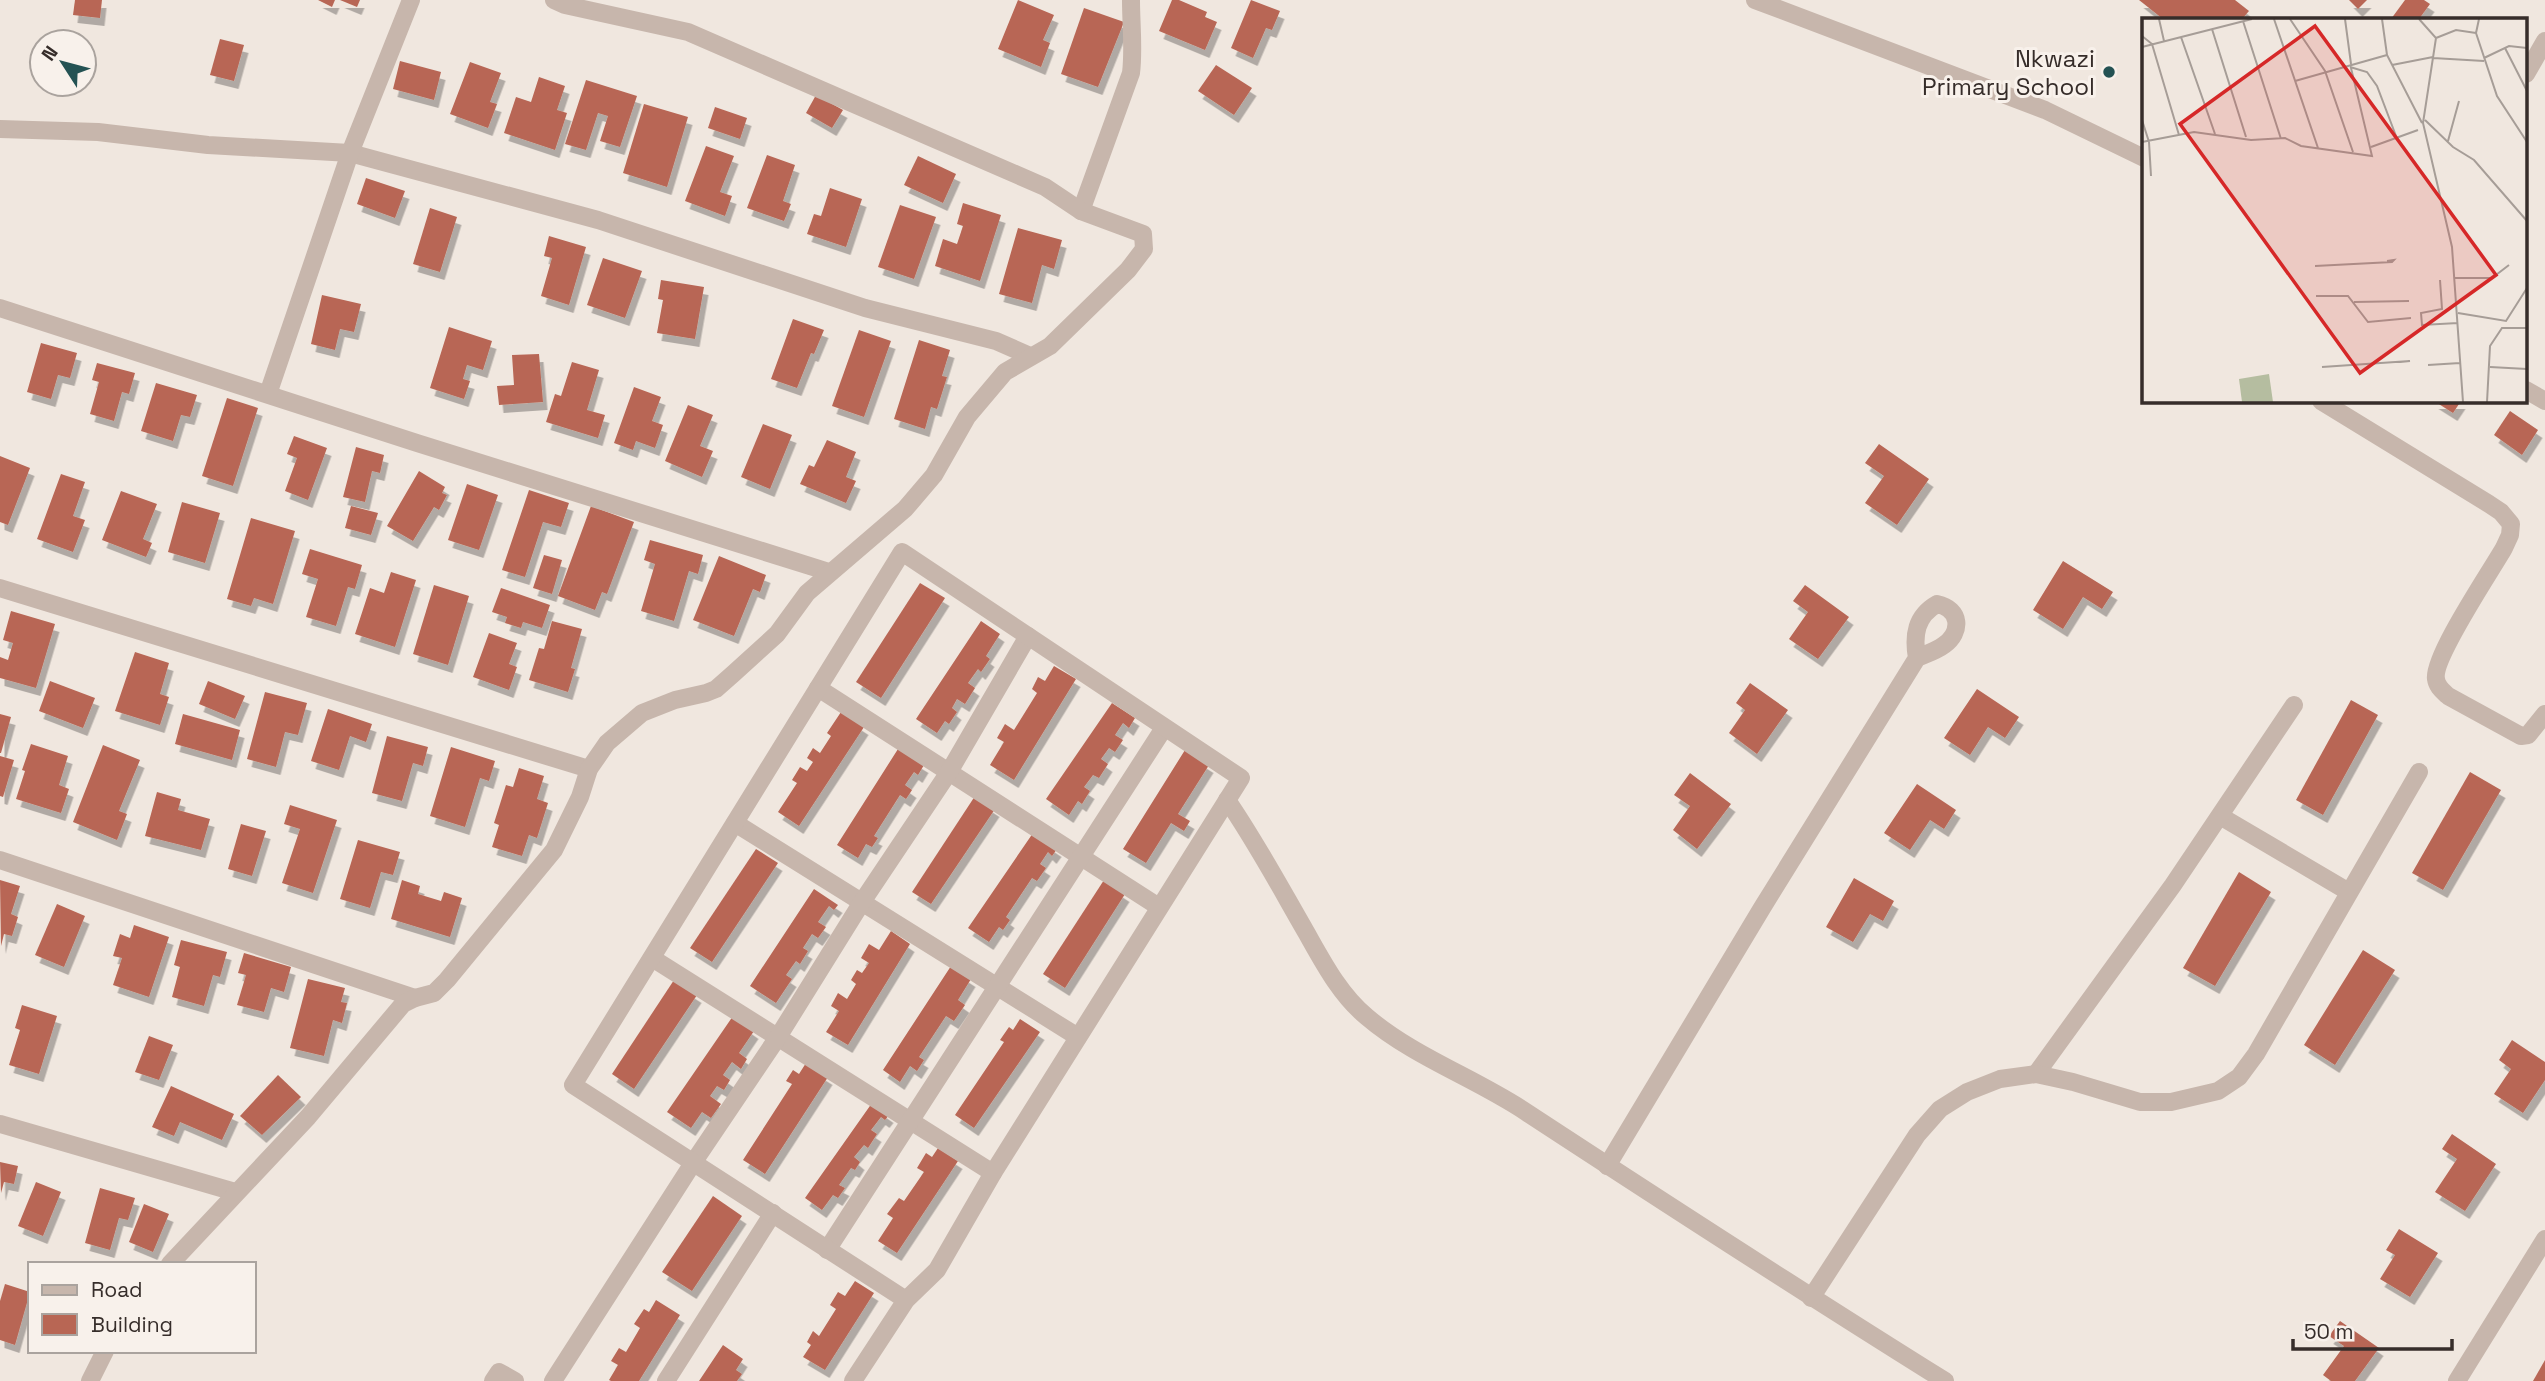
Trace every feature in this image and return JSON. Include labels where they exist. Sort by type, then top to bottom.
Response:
[{"type":"street","points":[[268,394],[350,153],[411,0]]},
{"type":"street","points":[[172,1262],[308,1117],[404,1004],[434,993],[447,980],[554,850],[580,797],[589,769],[607,743],[642,713],[716,688],[777,634],[807,593],[905,509],[934,475],[967,417],[1005,372],[1050,346],[1128,270],[1144,248],[1143,234],[1081,211],[1045,187],[688,32],[565,5],[554,0]]},
{"type":"street","points":[[1081,211],[1131,73],[1131,0]]},
{"type":"street","points":[[1755,0],[2045,110],[2142,157]]},
{"type":"street","points":[[2528,71],[2545,41]]},
{"type":"street","points":[[0,129],[98,132],[208,145],[350,153],[598,220],[865,308],[996,341],[1030,356]]},
{"type":"street","points":[[0,308],[829,572]]},
{"type":"street","points":[[2528,391],[2545,401]]},
{"type":"street","points":[[2322,402],[2490,504],[2511,524],[2510,535],[2504,548],[2440,657],[2435,677],[2439,687],[2448,696],[2521,736],[2528,735],[2545,713]]},
{"type":"street","points":[[853,1381],[906,1300],[937,1270],[993,1173],[1241,778],[902,552],[573,1085],[906,1300]]},
{"type":"street","points":[[0,588],[589,769]]},
{"type":"street","points":[[553,1381],[693,1163],[778,1037],[862,901],[949,772],[1028,636]]},
{"type":"street","points":[[1607,1166],[1917,658]]},
{"type":"street","points":[[818,688],[1159,907]]},
{"type":"street","points":[[2036,1074],[2220,816],[2294,705]]},
{"type":"street","points":[[827,1250],[1164,728]]},
{"type":"street","points":[[1811,1298],[1917,1135],[1940,1110],[1967,1092],[2000,1079],[2036,1074],[2140,1101],[2171,1102],[2218,1091],[2239,1077],[2256,1054],[2419,772]]},
{"type":"street","points":[[1227,800],[1252,835],[1320,957],[1344,992],[1367,1017],[1397,1038],[1524,1110],[1811,1298],[1945,1381]]},
{"type":"street","points":[[2220,816],[2348,892]]},
{"type":"street","points":[[735,822],[1078,1037]]},
{"type":"street","points":[[0,860],[415,998]]},
{"type":"street","points":[[652,958],[993,1173]]},
{"type":"street","points":[[0,1124],[235,1192]]},
{"type":"street","points":[[666,1381],[773,1213]]},
{"type":"street","points":[[2457,1381],[2545,1240]]},
{"type":"street","points":[[90,1381],[103,1353]]},
{"type":"street","points":[[493,1381],[499,1372],[516,1381]]},
{"type":"building","points":[[75,0],[102,0],[100,18],[73,15]]},
{"type":"building","points":[[318,0],[335,0],[332,7]]},
{"type":"building","points":[[340,0],[360,0],[357,7]]},
{"type":"building","points":[[1018,0],[1054,15],[1043,40],[1050,43],[1041,67],[998,49]]},
{"type":"building","points":[[1172,0],[1179,0],[1207,12],[1205,17],[1217,22],[1205,50],[1159,31]]},
{"type":"building","points":[[1251,0],[1280,11],[1272,30],[1266,28],[1253,58],[1231,48]]},
{"type":"building","points":[[2139,0],[2235,0],[2249,11],[2243,18],[2162,18]]},
{"type":"building","points":[[2349,0],[2367,0],[2358,9]]},
{"type":"building","points":[[2405,0],[2424,0],[2430,4],[2420,18],[2392,18]]},
{"type":"building","points":[[1084,8],[1124,22],[1098,87],[1061,74]]},
{"type":"building","points":[[220,39],[244,45],[234,81],[210,75]]},
{"type":"building","points":[[400,61],[441,72],[434,100],[393,89]]},
{"type":"building","points":[[470,62],[501,73],[490,102],[497,104],[488,128],[450,114]]},
{"type":"building","points":[[1216,65],[1252,88],[1234,115],[1198,91]]},
{"type":"building","points":[[539,77],[565,86],[557,110],[567,113],[555,150],[504,133],[516,97],[531,102]]},
{"type":"building","points":[[586,80],[637,96],[620,147],[600,141],[608,116],[598,113],[586,150],[565,144]]},
{"type":"building","points":[[816,95],[843,110],[832,128],[806,113]]},
{"type":"building","points":[[644,104],[688,117],[667,187],[623,173]]},
{"type":"building","points":[[715,107],[747,118],[740,139],[708,128]]},
{"type":"building","points":[[706,146],[734,156],[720,192],[732,196],[725,216],[685,201]]},
{"type":"building","points":[[767,155],[795,165],[783,201],[791,204],[784,221],[747,208]]},
{"type":"building","points":[[918,156],[956,174],[943,203],[904,185]]},
{"type":"building","points":[[366,178],[405,191],[395,218],[357,204]]},
{"type":"building","points":[[830,188],[862,199],[846,247],[807,234],[814,214],[821,216]]},
{"type":"building","points":[[963,203],[1001,215],[980,281],[935,266],[943,239],[957,244],[963,226],[957,224]]},
{"type":"building","points":[[900,205],[936,217],[914,279],[878,267]]},
{"type":"building","points":[[430,208],[457,217],[440,272],[413,264]]},
{"type":"building","points":[[1018,228],[1062,240],[1054,269],[1042,265],[1032,303],[999,294]]},
{"type":"building","points":[[549,236],[586,247],[569,305],[541,296],[552,258],[544,256]]},
{"type":"building","points":[[603,258],[642,271],[625,318],[587,305]]},
{"type":"building","points":[[661,280],[704,287],[695,339],[657,333],[663,300],[658,299]]},
{"type":"building","points":[[322,295],[361,304],[354,332],[340,329],[335,350],[311,344]]},
{"type":"building","points":[[793,319],[824,330],[797,388],[771,379]]},
{"type":"building","points":[[449,327],[492,341],[483,370],[467,365],[463,379],[470,381],[464,399],[430,388]]},
{"type":"building","points":[[859,330],[891,341],[864,417],[832,406]]},
{"type":"building","points":[[919,340],[950,350],[942,376],[947,377],[937,409],[931,407],[925,429],[894,419]]},
{"type":"building","points":[[41,343],[77,353],[70,378],[58,375],[51,399],[27,392]]},
{"type":"building","points":[[539,354],[543,402],[499,405],[497,386],[514,385],[512,355]]},
{"type":"building","points":[[572,362],[599,370],[587,410],[605,415],[598,438],[546,422],[555,394],[561,396]]},
{"type":"building","points":[[97,363],[135,373],[129,394],[122,392],[114,421],[90,414],[99,382],[92,380]]},
{"type":"building","points":[[156,383],[197,395],[190,417],[181,415],[173,441],[141,431]]},
{"type":"building","points":[[634,387],[661,397],[652,421],[663,425],[655,448],[636,441],[633,450],[614,443]]},
{"type":"building","points":[[227,398],[258,408],[233,486],[202,476]]},
{"type":"building","points":[[2436,402],[2460,402],[2453,413]]},
{"type":"building","points":[[688,405],[713,415],[700,446],[713,451],[702,477],[665,461]]},
{"type":"building","points":[[2510,411],[2538,430],[2522,455],[2494,435]]},
{"type":"building","points":[[763,424],[792,435],[770,489],[741,477]]},
{"type":"building","points":[[294,436],[327,448],[308,500],[285,491],[297,458],[287,454]]},
{"type":"building","points":[[827,440],[856,452],[846,477],[856,481],[846,503],[800,484],[809,465],[814,467]]},
{"type":"building","points":[[1879,444],[1929,479],[1897,525],[1865,503],[1884,476],[1865,463]]},
{"type":"building","points":[[356,447],[384,455],[380,473],[372,471],[365,502],[343,497]]},
{"type":"building","points":[[0,456],[30,468],[8,525],[0,522]]},
{"type":"building","points":[[419,471],[445,487],[442,493],[447,495],[439,510],[434,507],[413,541],[387,526]]},
{"type":"building","points":[[61,474],[85,482],[73,516],[85,520],[73,552],[37,539]]},
{"type":"building","points":[[467,484],[498,495],[479,550],[448,540]]},
{"type":"building","points":[[529,490],[569,503],[561,527],[543,522],[525,577],[502,570]]},
{"type":"building","points":[[121,491],[157,504],[143,539],[152,543],[146,557],[102,540]]},
{"type":"building","points":[[182,502],[220,513],[205,563],[168,552]]},
{"type":"building","points":[[351,506],[378,513],[371,535],[345,528]]},
{"type":"building","points":[[591,506],[634,522],[607,594],[602,592],[595,610],[558,596]]},
{"type":"building","points":[[251,518],[295,531],[273,604],[254,598],[251,606],[227,599]]},
{"type":"building","points":[[650,540],[703,555],[698,574],[689,571],[674,621],[641,611],[655,564],[644,560]]},
{"type":"building","points":[[310,549],[362,565],[355,589],[348,587],[336,626],[306,617],[318,579],[302,574]]},
{"type":"building","points":[[544,555],[562,560],[552,594],[533,588]]},
{"type":"building","points":[[719,556],[766,575],[760,592],[753,589],[734,636],[693,620]]},
{"type":"building","points":[[2063,561],[2113,592],[2102,609],[2083,597],[2063,629],[2033,610]]},
{"type":"building","points":[[391,572],[416,580],[395,647],[355,634],[370,588],[384,593]]},
{"type":"building","points":[[920,583],[945,598],[881,698],[856,682]]},
{"type":"building","points":[[434,585],[469,596],[448,665],[413,654]]},
{"type":"building","points":[[1805,585],[1849,617],[1818,659],[1789,639],[1808,612],[1793,601]]},
{"type":"building","points":[[501,588],[550,605],[542,628],[523,622],[521,628],[505,623],[507,617],[492,612]]},
{"type":"building","points":[[11,611],[55,624],[36,688],[0,678],[0,657],[8,660],[13,643],[3,640]]},
{"type":"building","points":[[552,621],[582,629],[571,668],[575,669],[568,692],[529,680],[539,648],[544,649]]},
{"type":"building","points":[[981,621],[1000,634],[986,656],[990,659],[981,672],[978,669],[968,683],[975,688],[965,704],[957,699],[952,708],[957,712],[949,724],[945,721],[937,733],[916,719]]},
{"type":"building","points":[[489,633],[517,643],[509,664],[517,667],[509,690],[473,677]]},
{"type":"building","points":[[135,652],[169,663],[160,694],[169,697],[160,725],[115,711]]},
{"type":"building","points":[[1054,666],[1076,679],[1014,780],[990,765],[1004,742],[997,738],[1005,724],[1014,730],[1037,693],[1032,689],[1038,677],[1045,681]]},
{"type":"building","points":[[50,681],[95,698],[83,728],[39,711]]},
{"type":"building","points":[[208,681],[245,696],[235,719],[199,704]]},
{"type":"building","points":[[1750,683],[1788,710],[1757,754],[1729,733],[1745,710],[1736,703]]},
{"type":"building","points":[[1977,689],[2019,717],[2005,738],[1988,727],[1970,755],[1944,738]]},
{"type":"building","points":[[265,692],[307,703],[298,735],[285,732],[276,767],[247,759]]},
{"type":"building","points":[[2351,700],[2378,715],[2323,815],[2296,800]]},
{"type":"building","points":[[1112,703],[1135,718],[1129,728],[1123,723],[1115,735],[1123,740],[1115,752],[1109,748],[1101,759],[1108,764],[1099,778],[1093,775],[1084,787],[1090,791],[1082,804],[1078,801],[1069,815],[1046,799]]},
{"type":"building","points":[[328,709],[372,724],[366,742],[350,736],[339,770],[311,761]]},
{"type":"building","points":[[841,712],[864,727],[799,826],[778,812],[797,783],[792,780],[800,767],[807,771],[813,762],[807,758],[813,748],[820,753],[831,736],[827,733]]},
{"type":"building","points":[[0,714],[11,717],[1,753],[0,753]]},
{"type":"building","points":[[183,714],[240,730],[232,760],[175,744]]},
{"type":"building","points":[[387,736],[428,747],[423,766],[413,763],[402,801],[372,793]]},
{"type":"building","points":[[31,744],[68,756],[59,785],[69,789],[61,813],[16,799]]},
{"type":"building","points":[[103,745],[140,760],[119,811],[127,814],[117,840],[73,822]]},
{"type":"building","points":[[451,747],[495,761],[489,781],[480,778],[465,827],[430,816]]},
{"type":"building","points":[[898,749],[924,765],[918,775],[914,772],[905,785],[912,790],[906,799],[900,795],[874,836],[878,838],[872,847],[866,844],[858,858],[837,845]]},
{"type":"building","points":[[1185,750],[1209,765],[1178,814],[1190,821],[1184,831],[1171,823],[1146,863],[1123,849]]},
{"type":"building","points":[[0,756],[14,760],[3,797],[0,796]]},
{"type":"building","points":[[519,768],[544,776],[537,799],[548,803],[537,838],[529,835],[522,856],[492,847],[499,825],[494,823],[506,785],[513,787]]},
{"type":"building","points":[[2470,772],[2501,790],[2443,890],[2412,873]]},
{"type":"building","points":[[1690,773],[1731,804],[1697,849],[1673,830],[1690,806],[1674,795]]},
{"type":"building","points":[[1917,784],[1956,810],[1944,829],[1930,820],[1910,850],[1884,833]]},
{"type":"building","points":[[157,792],[181,799],[178,810],[210,819],[201,850],[145,836]]},
{"type":"building","points":[[975,796],[995,809],[931,904],[912,892]]},
{"type":"building","points":[[290,805],[337,820],[313,893],[282,883],[300,829],[284,824]]},
{"type":"building","points":[[241,824],[266,831],[252,876],[228,869]]},
{"type":"building","points":[[1033,833],[1057,849],[1052,856],[1048,852],[1040,864],[1046,868],[1037,881],[1032,878],[1006,917],[1010,920],[1003,930],[999,927],[989,942],[968,928]]},
{"type":"building","points":[[358,840],[400,852],[393,875],[381,872],[370,908],[340,899]]},
{"type":"building","points":[[756,849],[778,863],[712,962],[690,948]]},
{"type":"building","points":[[2239,872],[2271,892],[2215,986],[2183,968]]},
{"type":"building","points":[[1854,878],[1894,901],[1883,921],[1870,914],[1853,942],[1826,927]]},
{"type":"building","points":[[0,880],[20,886],[11,914],[18,917],[12,936],[4,934],[1,946]]},
{"type":"building","points":[[402,880],[420,886],[418,894],[441,901],[444,892],[462,898],[450,937],[391,919]]},
{"type":"building","points":[[1104,880],[1125,894],[1065,988],[1043,974]]},
{"type":"building","points":[[814,889],[838,905],[834,910],[829,906],[818,922],[826,927],[818,938],[812,934],[803,948],[808,951],[800,964],[796,961],[786,975],[792,979],[776,1003],[750,986]]},
{"type":"building","points":[[57,904],[85,916],[64,967],[35,955]]},
{"type":"building","points":[[134,925],[169,937],[149,997],[113,985],[122,958],[113,956],[120,934],[130,938]]},
{"type":"building","points":[[891,931],[910,944],[848,1045],[826,1032],[839,1011],[831,1006],[838,993],[847,999],[856,984],[851,980],[857,970],[862,973],[869,963],[861,958],[869,944],[879,950]]},
{"type":"building","points":[[181,940],[227,952],[220,977],[213,975],[204,1006],[172,997],[180,967],[174,965]]},
{"type":"building","points":[[2363,950],[2395,970],[2335,1065],[2304,1045]]},
{"type":"building","points":[[244,953],[291,967],[284,992],[271,988],[264,1012],[237,1005],[246,975],[238,973]]},
{"type":"building","points":[[951,966],[971,979],[958,1000],[965,1005],[954,1021],[946,1016],[919,1057],[924,1060],[917,1071],[910,1066],[900,1082],[883,1070]]},
{"type":"building","points":[[308,979],[345,988],[341,1002],[347,1003],[342,1023],[333,1020],[324,1056],[290,1048]]},
{"type":"building","points":[[674,980],[697,995],[634,1089],[612,1074]]},
{"type":"building","points":[[22,1005],[57,1016],[39,1074],[9,1065],[20,1030],[15,1028]]},
{"type":"building","points":[[733,1016],[754,1031],[739,1053],[747,1059],[741,1069],[732,1062],[723,1075],[730,1080],[724,1090],[717,1086],[710,1096],[721,1104],[711,1118],[702,1112],[691,1128],[667,1112]]},
{"type":"building","points":[[1020,1019],[1040,1032],[974,1128],[955,1115],[1004,1042],[1000,1040],[1009,1027],[1013,1030]]},
{"type":"building","points":[[149,1036],[173,1045],[159,1080],[135,1072]]},
{"type":"building","points":[[2512,1040],[2545,1062],[2545,1080],[2523,1113],[2494,1094],[2511,1069],[2499,1060]]},
{"type":"building","points":[[806,1063],[828,1077],[765,1174],[743,1160],[792,1084],[786,1081],[793,1070],[799,1074]]},
{"type":"building","points":[[278,1075],[301,1097],[262,1135],[240,1116]]},
{"type":"building","points":[[171,1086],[234,1114],[222,1140],[180,1122],[174,1136],[152,1127]]},
{"type":"building","points":[[872,1103],[889,1115],[885,1120],[881,1117],[871,1130],[877,1134],[868,1148],[864,1145],[854,1157],[860,1162],[855,1170],[851,1168],[839,1185],[845,1188],[838,1198],[833,1195],[822,1210],[805,1198]]},
{"type":"building","points":[[2452,1134],[2496,1164],[2465,1211],[2435,1192],[2457,1159],[2442,1149]]},
{"type":"building","points":[[938,1148],[958,1161],[897,1253],[878,1241],[893,1218],[887,1214],[899,1198],[904,1201],[924,1172],[917,1168],[926,1153],[932,1157]]},
{"type":"building","points":[[0,1162],[18,1166],[14,1184],[4,1182],[1,1193]]},
{"type":"building","points":[[36,1182],[61,1192],[43,1236],[18,1226]]},
{"type":"building","points":[[100,1188],[135,1198],[128,1220],[119,1218],[110,1250],[85,1243]]},
{"type":"building","points":[[713,1196],[742,1216],[692,1291],[662,1272]]},
{"type":"building","points":[[144,1204],[169,1214],[153,1252],[129,1242]]},
{"type":"building","points":[[2399,1229],[2438,1253],[2410,1297],[2380,1279],[2395,1255],[2386,1250]]},
{"type":"building","points":[[855,1281],[874,1293],[825,1370],[803,1357],[811,1345],[807,1342],[813,1331],[819,1336],[836,1309],[830,1305],[838,1292],[845,1296]]},
{"type":"building","points":[[5,1284],[28,1291],[15,1345],[0,1340],[0,1301]]},
{"type":"building","points":[[656,1300],[680,1315],[639,1381],[609,1380],[618,1365],[611,1361],[619,1348],[626,1352],[640,1328],[634,1324],[644,1309],[649,1312]]},
{"type":"building","points":[[2340,1321],[2379,1348],[2355,1381],[2331,1381],[2323,1375],[2344,1346],[2329,1336]]},
{"type":"building","points":[[723,1345],[743,1359],[736,1370],[742,1374],[737,1381],[699,1381]]},
{"type":"building","points":[[2545,1360],[2545,1381],[2533,1381]]},
{"type":"place","name":"Nkwazi Primary School","points":[[2109,72]]}]
